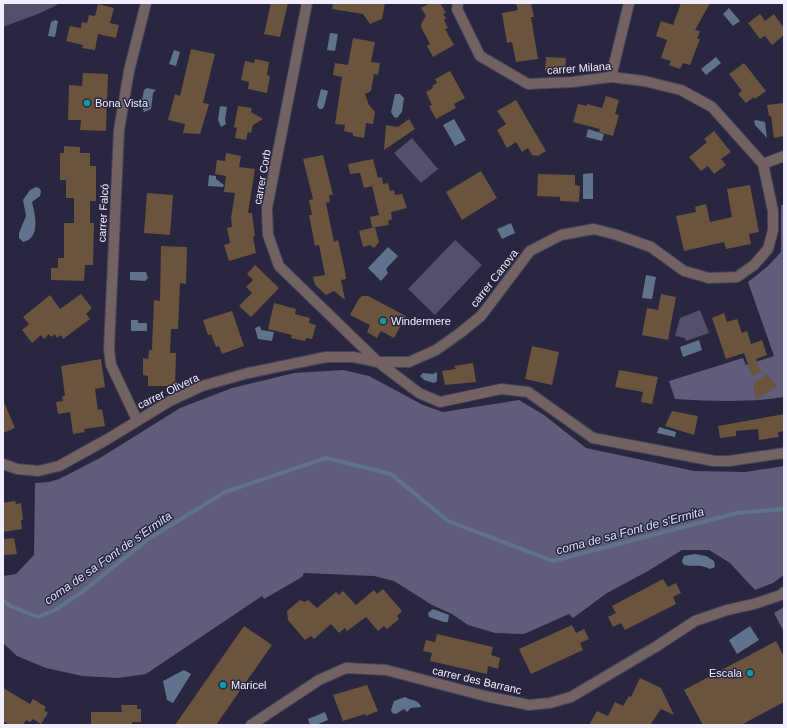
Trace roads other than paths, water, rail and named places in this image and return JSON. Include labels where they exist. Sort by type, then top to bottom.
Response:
[{"type":"street","name":"carrer Falcó","points":[[137,420],[110,365],[109,348],[119,130],[129,71],[146,3]]},
{"type":"street","name":"carrer Corb","points":[[307,3],[267,208],[268,235],[279,266],[378,362]]},
{"type":"street","name":"carrer Milana","points":[[458,3],[457,9],[480,56],[528,84],[572,82],[611,77],[644,81],[681,90],[712,107],[763,164]]},
{"type":"street","points":[[611,77],[629,3]]},
{"type":"street","points":[[763,164],[784,156]]},
{"type":"street","name":"carrer Canova","points":[[378,362],[409,362],[442,346],[481,316],[530,251],[561,235],[594,229],[651,247],[684,271],[709,278],[737,277],[754,265],[768,249],[773,230],[773,211],[763,164]]},
{"type":"street","name":"carrer Olivera","points":[[3,464],[16,469],[38,471],[59,466],[106,440],[137,420],[202,386],[248,373],[326,358],[353,357],[378,362]]},
{"type":"street","points":[[378,362],[419,393],[440,402],[501,389],[528,392],[593,438],[714,461],[729,461],[784,453]]},
{"type":"street","name":"carrer des Barranc","points":[[251,725],[319,680],[346,668],[386,670],[485,696],[529,705],[550,703],[571,697],[657,646],[695,621],[727,610],[754,604],[781,595],[784,592]]},
{"type":"water","points":[[729,8],[740,21],[733,26],[723,14]]},
{"type":"water","points":[[55,20],[58,21],[55,37],[48,36],[51,22]]},
{"type":"water","points":[[330,33],[338,34],[335,51],[327,50]]},
{"type":"water","points":[[174,50],[180,52],[176,66],[169,64]]},
{"type":"water","points":[[716,57],[721,63],[706,75],[701,69]]},
{"type":"water","points":[[147,88],[156,90],[153,93],[151,109],[144,112],[141,105],[144,90]]},
{"type":"water","points":[[321,89],[328,91],[324,107],[319,109],[317,105]]},
{"type":"water","points":[[395,94],[400,94],[404,98],[402,112],[397,118],[394,117],[391,112]]},
{"type":"water","points":[[220,106],[227,107],[225,119],[226,124],[221,127],[218,120]]},
{"type":"water","points":[[454,119],[466,140],[455,146],[443,125]]},
{"type":"water","points":[[754,121],[765,122],[767,138],[755,125]]},
{"type":"water","points":[[588,129],[604,134],[602,141],[586,137]]},
{"type":"water","points":[[593,173],[593,199],[583,199],[583,174]]},
{"type":"water","points":[[209,175],[216,176],[216,179],[224,185],[223,187],[208,186]]},
{"type":"water","points":[[36,187],[41,191],[40,196],[32,202],[35,219],[35,231],[29,240],[23,242],[19,238],[19,233],[26,216],[23,200],[30,190]]},
{"type":"water","points":[[511,223],[515,233],[502,239],[497,229]]},
{"type":"water","points":[[388,247],[398,256],[386,269],[388,273],[381,281],[368,268]]},
{"type":"water","points":[[130,272],[146,272],[148,278],[145,281],[130,280]]},
{"type":"water","points":[[646,275],[656,277],[652,299],[642,298]]},
{"type":"water","points":[[131,320],[138,320],[138,323],[147,323],[147,331],[131,331]]},
{"type":"water","points":[[260,326],[261,330],[274,332],[272,341],[258,339],[255,328]]},
{"type":"water","points":[[699,340],[702,350],[683,357],[680,347]]},
{"type":"water","points":[[437,372],[437,381],[434,383],[424,380],[420,376],[423,373],[433,374]]},
{"type":"water","points":[[659,427],[676,432],[675,437],[657,433]]},
{"type":"water","points":[[695,554],[706,556],[714,561],[715,567],[710,569],[702,566],[689,566],[683,564],[682,561],[684,556]]},
{"type":"water","points":[[433,609],[449,615],[448,622],[429,617],[428,613]]},
{"type":"water","points":[[750,626],[759,640],[737,654],[729,640]]},
{"type":"water","points":[[184,670],[191,674],[173,703],[167,700],[163,681]]},
{"type":"water","points":[[405,697],[417,701],[421,707],[411,708],[407,712],[404,709],[396,714],[392,713],[391,710],[394,701]]},
{"type":"water","points":[[325,712],[328,720],[316,725],[310,725],[308,719]]},
{"type":"waterway","name":"coma de sa Font de s'Ermita","points":[[3,600],[10,606],[38,617],[55,610],[83,591],[147,540],[225,492],[326,458],[391,474],[448,521],[553,561],[737,513],[784,509]]},
{"type":"place","name":"Bona Vista","points":[[87,103]]},
{"type":"place","name":"Windermere","points":[[383,321]]},
{"type":"place","name":"Escala","points":[[750,673]]},
{"type":"place","name":"Maricel","points":[[223,685]]}]
